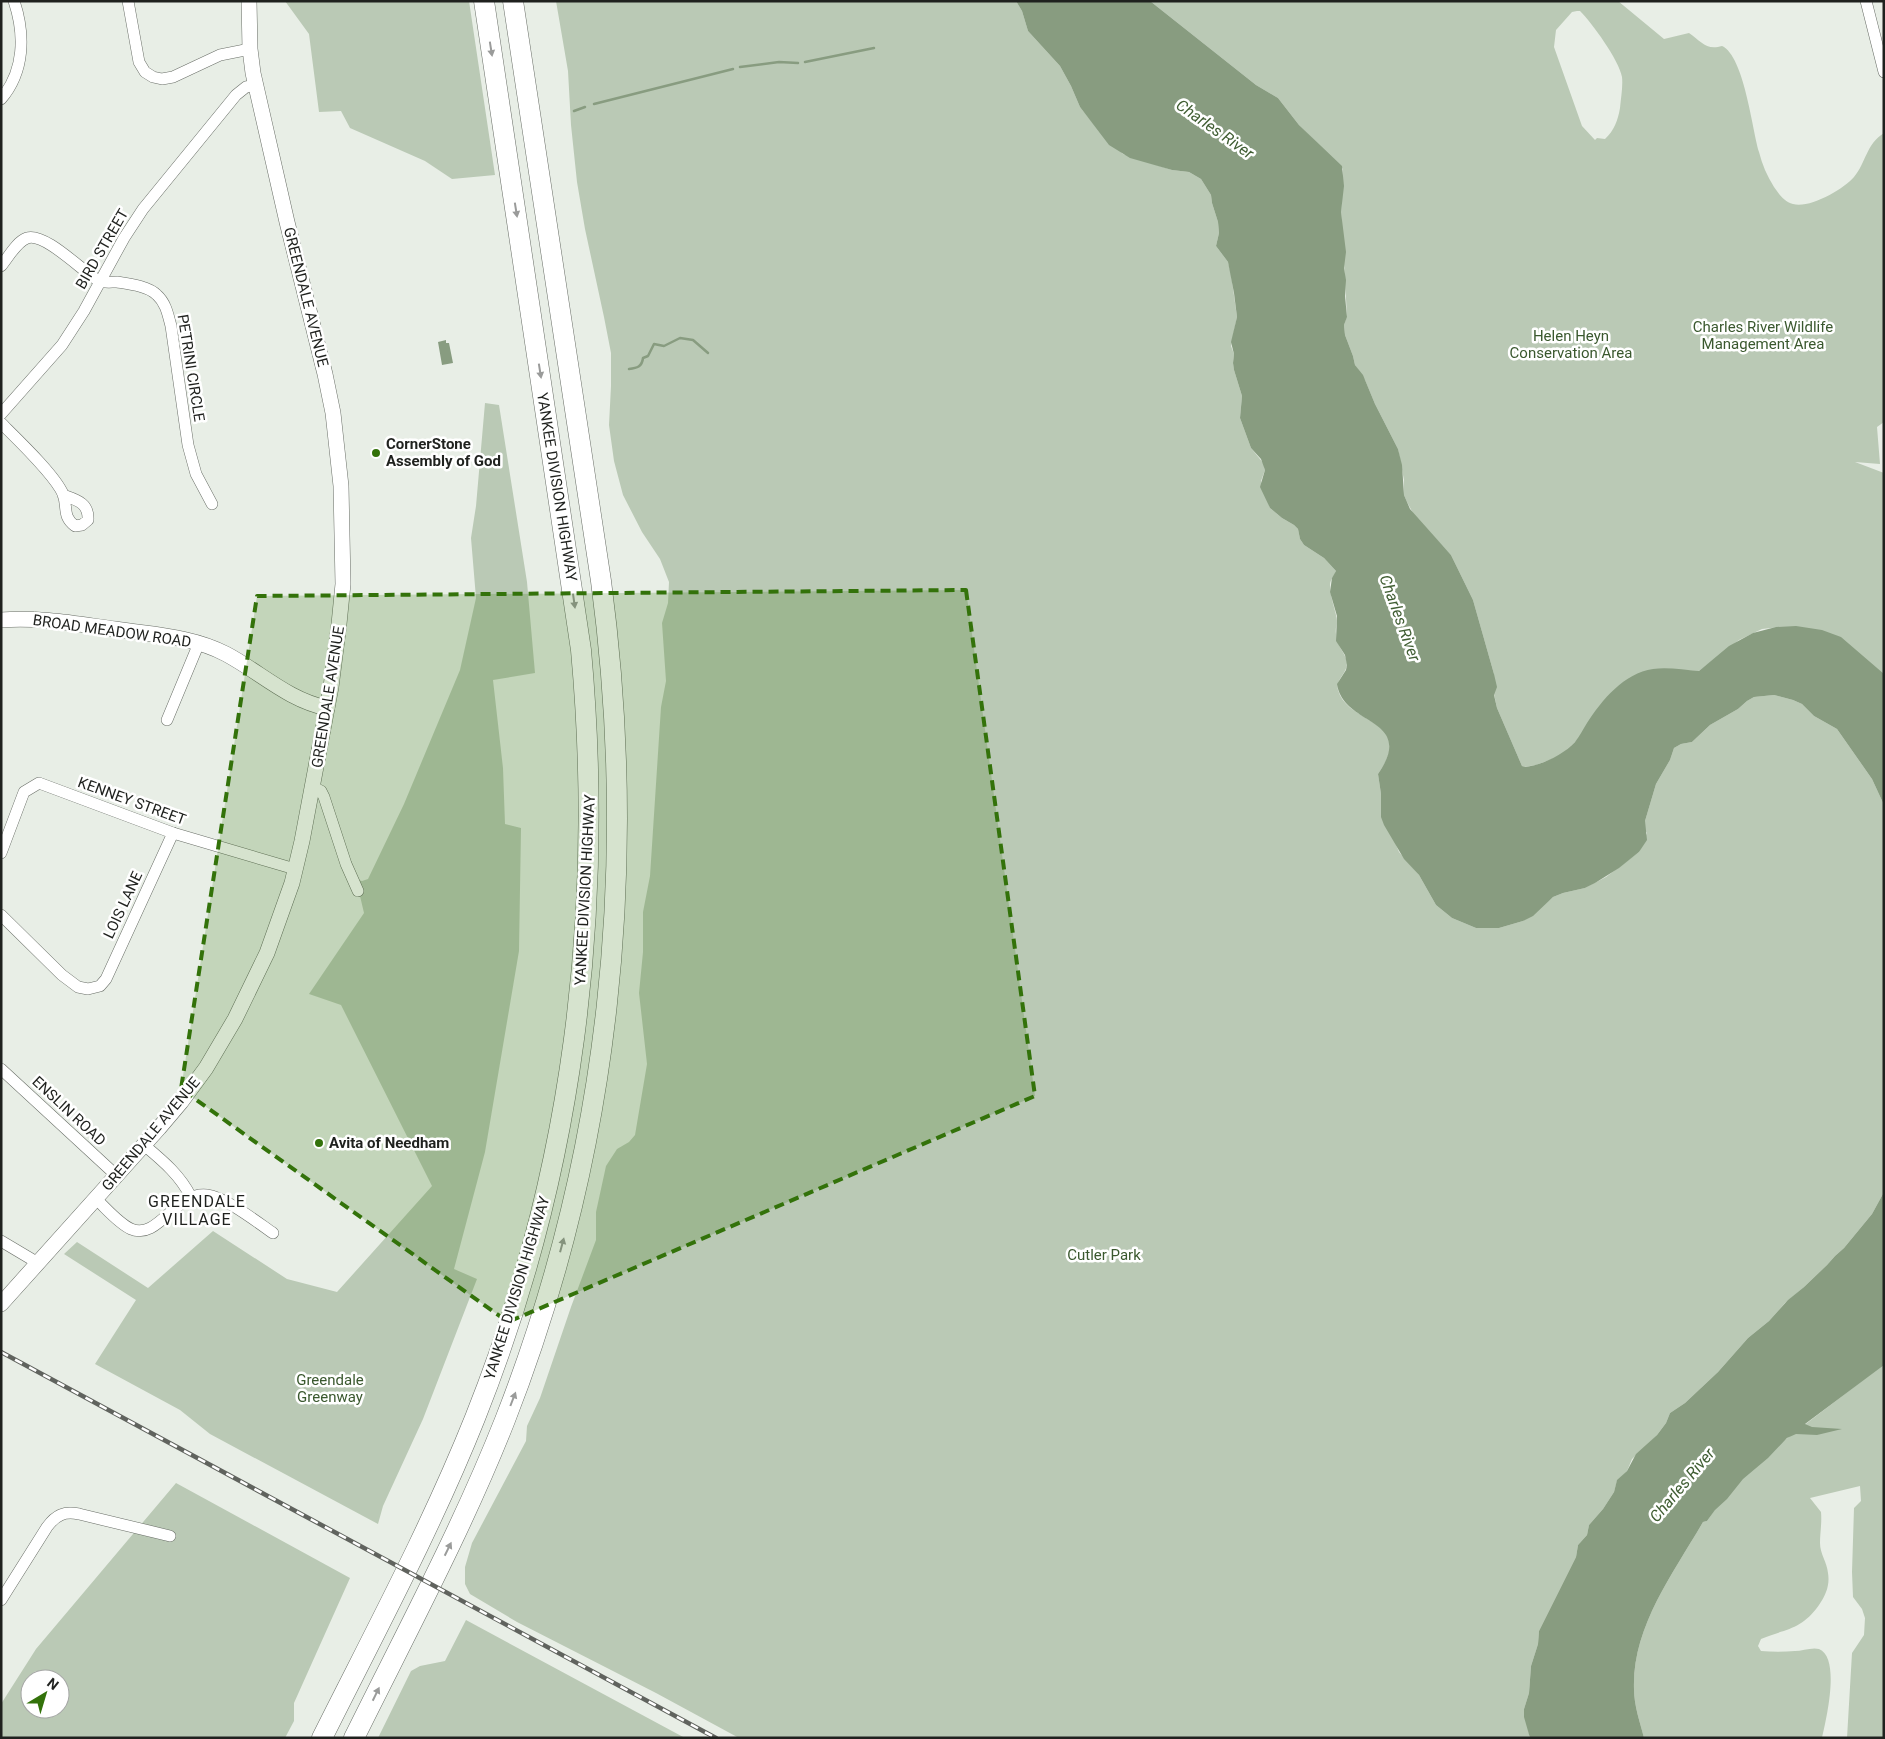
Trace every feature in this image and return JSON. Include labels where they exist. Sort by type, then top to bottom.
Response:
[{"type":"highway","name":"YANKEE DIVISION HIGHWAY","points":[[322,1738],[437,1506],[473,1424],[498,1355],[530,1253],[554,1158],[570,1070],[582,974],[588,885],[590,813],[588,731],[581,650],[484,1]]},
{"type":"highway","name":"YANKEE DIVISION HIGHWAY","points":[[354,1738],[467,1510],[493,1450],[531,1349],[558,1262],[582,1159],[599,1070],[611,973],[616,900],[618,810],[611,663],[600,573],[513,1]]},
{"type":"main road","name":"GREENDALE AVENUE","points":[[1,1304],[144,1146],[193,1085],[235,1018],[267,953],[283,911],[295,868],[313,787],[337,646],[343,584],[342,505],[337,443],[325,374],[287,222],[256,84],[250,50],[249,1]]},
{"type":"main road","name":"BROAD MEADOW ROAD","points":[[1,620],[20,618],[52,621],[174,637],[200,643],[227,655],[299,700],[327,708]]},
{"type":"street","points":[[1,99],[14,78],[21,56],[21,33],[14,1]]},
{"type":"street","points":[[128,1],[139,62],[145,72],[153,77],[162,79],[173,77],[213,57],[226,53],[250,50]]},
{"type":"street","points":[[1866,1],[1884,72]]},
{"type":"street","name":"BIRD STREET","points":[[1,414],[62,345],[84,311],[124,238],[143,209],[239,92],[250,85],[256,84]]},
{"type":"street","points":[[1,266],[18,244],[28,238],[37,238],[56,249],[100,282]]},
{"type":"street","name":"PETRINI CIRCLE","points":[[100,282],[118,282],[140,286],[157,294],[166,307],[171,326],[188,445],[196,474],[212,504]]},
{"type":"street","points":[[1,423],[55,482],[63,495]]},
{"type":"street","points":[[167,720],[200,643]]},
{"type":"street","name":"KENNEY STREET","points":[[1,853],[24,792],[31,786],[39,783],[173,833],[295,868]]},
{"type":"street","points":[[313,787],[321,791],[324,797],[346,864],[358,891]]},
{"type":"street","name":"LOIS LANE","points":[[1,915],[62,975],[78,987],[88,989],[100,986],[106,979],[173,833]]},
{"type":"street","name":"ENSLIN ROAD","points":[[1,1069],[116,1176]]},
{"type":"street","points":[[144,1146],[176,1173],[191,1197]]},
{"type":"street","points":[[96,1199],[126,1226],[140,1231],[153,1227],[179,1204],[191,1197],[205,1194],[216,1196],[273,1233]]},
{"type":"street","points":[[1,1241],[38,1263]]},
{"type":"street","points":[[1,1600],[47,1527],[61,1514],[69,1512],[79,1514],[170,1536]]},
{"type":"highlighted area","points":[[966,590],[1035,1096],[508,1322],[181,1089],[257,596]]},
{"type":"green space","points":[[285,1],[469,1],[495,175],[452,179],[425,161],[350,128],[341,111],[319,112],[309,34]]},
{"type":"green space","name":"Cutler Park","points":[[556,1],[1016,1],[1022,11],[1028,31],[1060,66],[1080,107],[1100,132],[1123,154],[1172,170],[1189,172],[1201,179],[1211,195],[1218,222],[1219,233],[1216,246],[1228,262],[1231,274],[1237,317],[1231,346],[1234,354],[1234,370],[1242,396],[1240,418],[1251,448],[1264,464],[1265,470],[1261,481],[1270,508],[1294,525],[1298,529],[1300,539],[1304,545],[1324,558],[1336,571],[1331,581],[1330,589],[1337,618],[1336,638],[1347,662],[1346,669],[1338,683],[1338,690],[1344,702],[1376,724],[1385,732],[1390,742],[1388,756],[1378,774],[1381,808],[1399,852],[1419,875],[1436,905],[1452,918],[1476,928],[1499,928],[1523,921],[1553,897],[1585,888],[1606,877],[1639,852],[1647,833],[1644,828],[1645,821],[1656,784],[1670,760],[1674,748],[1681,744],[1692,742],[1710,725],[1738,709],[1754,697],[1774,695],[1802,704],[1814,716],[1837,729],[1872,779],[1884,805],[1884,1192],[1872,1214],[1844,1248],[1785,1303],[1769,1321],[1748,1338],[1718,1372],[1685,1403],[1670,1413],[1666,1423],[1657,1435],[1632,1459],[1627,1471],[1617,1481],[1614,1492],[1589,1525],[1587,1535],[1578,1545],[1576,1557],[1539,1631],[1538,1644],[1531,1666],[1529,1693],[1524,1709],[1530,1738],[739,1738],[517,1622],[470,1594],[465,1584],[465,1567],[472,1543],[526,1441],[527,1426],[540,1398],[596,1240],[596,1212],[606,1166],[617,1149],[629,1142],[635,1135],[647,1064],[639,993],[643,952],[643,912],[650,876],[661,707],[666,681],[662,623],[668,603],[669,582],[660,559],[642,532],[623,495],[614,461],[609,425],[611,353],[577,182],[568,71]]},
{"type":"green space","points":[[1150,1],[1618,1],[1664,39],[1689,33],[1708,46],[1722,46],[1730,52],[1742,78],[1765,170],[1771,183],[1780,195],[1793,204],[1808,204],[1817,201],[1849,182],[1858,172],[1873,143],[1884,133],[1884,422],[1877,427],[1880,464],[1855,462],[1884,473],[1884,676],[1781,627],[1762,629],[1739,640],[1699,671],[1653,669],[1560,756],[1536,765],[1522,766],[1497,708],[1494,694],[1494,674],[1473,600],[1451,555],[1414,515],[1407,502],[1404,495],[1404,480],[1398,449],[1365,380],[1355,365],[1345,335],[1344,325],[1347,316],[1341,212],[1343,169],[1299,125],[1278,98],[1256,85]],"holes":[[[1580,11],[1611,52],[1622,77],[1618,117],[1613,129],[1605,139],[1597,138],[1595,140],[1582,126],[1554,47],[1556,30],[1572,12]]]},
{"type":"green space","name":"Greendale Greenway","points":[[485,403],[499,405],[527,582],[535,673],[493,680],[503,768],[505,824],[521,828],[519,951],[485,1152],[454,1269],[477,1279],[423,1419],[383,1506],[378,1524],[210,1434],[180,1410],[95,1364],[136,1300],[64,1254],[77,1242],[148,1288],[213,1231],[287,1279],[337,1292],[432,1186],[341,1005],[309,994],[364,913],[356,879],[362,881],[368,879],[404,804],[460,670],[476,598],[471,538],[476,506]]},
{"type":"green space","points":[[1884,1364],[1884,1738],[1847,1738],[1852,1653],[1864,1635],[1865,1618],[1862,1609],[1853,1597],[1852,1572],[1854,1508],[1861,1501],[1860,1486],[1810,1498],[1821,1512],[1820,1543],[1828,1573],[1827,1590],[1819,1605],[1800,1624],[1761,1639],[1758,1646],[1761,1651],[1769,1652],[1819,1649],[1826,1655],[1831,1676],[1829,1704],[1822,1738],[1644,1738],[1634,1695],[1635,1666],[1640,1644],[1656,1602],[1703,1522],[1707,1521],[1718,1505],[1755,1463]]},
{"type":"green space","points":[[176,1483],[350,1578],[294,1703],[294,1721],[285,1738],[1,1738],[1,1704],[20,1674],[20,1719],[70,1719],[70,1669],[23,1669],[36,1649]]},
{"type":"green space","points":[[466,1620],[685,1738],[378,1738],[411,1671],[420,1666],[445,1661]]},
{"type":"water","name":"Charles River","points":[[1016,1],[1150,1],[1256,85],[1278,98],[1299,125],[1342,166],[1344,186],[1341,212],[1346,252],[1344,268],[1347,317],[1344,325],[1345,335],[1355,365],[1363,375],[1375,404],[1398,449],[1402,465],[1404,495],[1410,509],[1451,555],[1473,600],[1497,687],[1494,695],[1497,708],[1522,766],[1532,766],[1545,762],[1570,747],[1607,697],[1623,682],[1633,676],[1659,668],[1699,671],[1729,646],[1753,633],[1776,627],[1796,626],[1822,630],[1841,637],[1884,674],[1884,805],[1872,779],[1837,729],[1814,716],[1802,704],[1793,700],[1774,695],[1754,697],[1738,709],[1710,725],[1692,742],[1681,744],[1674,748],[1670,760],[1656,784],[1645,821],[1647,840],[1639,852],[1619,868],[1585,888],[1553,897],[1533,916],[1523,921],[1499,928],[1476,928],[1452,918],[1436,905],[1419,875],[1404,859],[1381,817],[1381,794],[1378,774],[1388,756],[1389,742],[1384,732],[1351,708],[1342,698],[1337,684],[1347,665],[1345,655],[1336,641],[1337,616],[1330,592],[1332,578],[1336,571],[1324,558],[1304,545],[1300,539],[1298,529],[1294,525],[1270,508],[1260,487],[1265,470],[1261,459],[1251,448],[1240,418],[1242,396],[1234,370],[1234,354],[1231,342],[1237,317],[1234,293],[1228,262],[1216,246],[1219,233],[1218,222],[1211,195],[1201,179],[1189,172],[1172,170],[1130,158],[1109,145],[1080,107],[1060,66],[1028,31],[1022,11]]},
{"type":"water","points":[[446,340],[446,343],[449,343],[453,363],[442,365],[438,342]]},
{"type":"water","name":"Charles River","points":[[1884,1192],[1884,1365],[1805,1424],[1812,1427],[1842,1429],[1817,1435],[1796,1434],[1787,1438],[1768,1458],[1743,1479],[1707,1521],[1703,1522],[1656,1602],[1640,1644],[1635,1666],[1634,1695],[1644,1738],[1530,1738],[1524,1717],[1524,1709],[1529,1693],[1531,1666],[1538,1644],[1539,1631],[1576,1557],[1578,1545],[1587,1535],[1589,1525],[1614,1492],[1617,1480],[1627,1471],[1636,1454],[1657,1435],[1666,1423],[1670,1413],[1685,1403],[1718,1372],[1748,1338],[1769,1321],[1788,1300],[1844,1248],[1872,1214]]},
{"type":"waterway","points":[[805,62],[874,48]]},
{"type":"waterway","points":[[740,67],[779,62],[798,63]]},
{"type":"waterway","points":[[594,104],[733,69]]},
{"type":"waterway","points":[[574,111],[585,107]]},
{"type":"waterway","points":[[629,369],[640,365],[643,358],[648,356],[654,344],[664,346],[680,338],[693,340],[708,353]]},
{"type":"railway","points":[[1,1352],[716,1738]]},
{"type":"place","name":"CornerStone Assembly of God","points":[[376,453]]},
{"type":"place","name":"Avita of Needham","points":[[319,1143]]},
{"type":"district","name":"GREENDALE VILLAGE","points":[[197,1210]]},
{"type":"park label","name":"Charles River Wildlife Management Area","points":[[1763,336]]},
{"type":"park label","name":"Helen Heyn Conservation Area","points":[[1571,344]]}]
